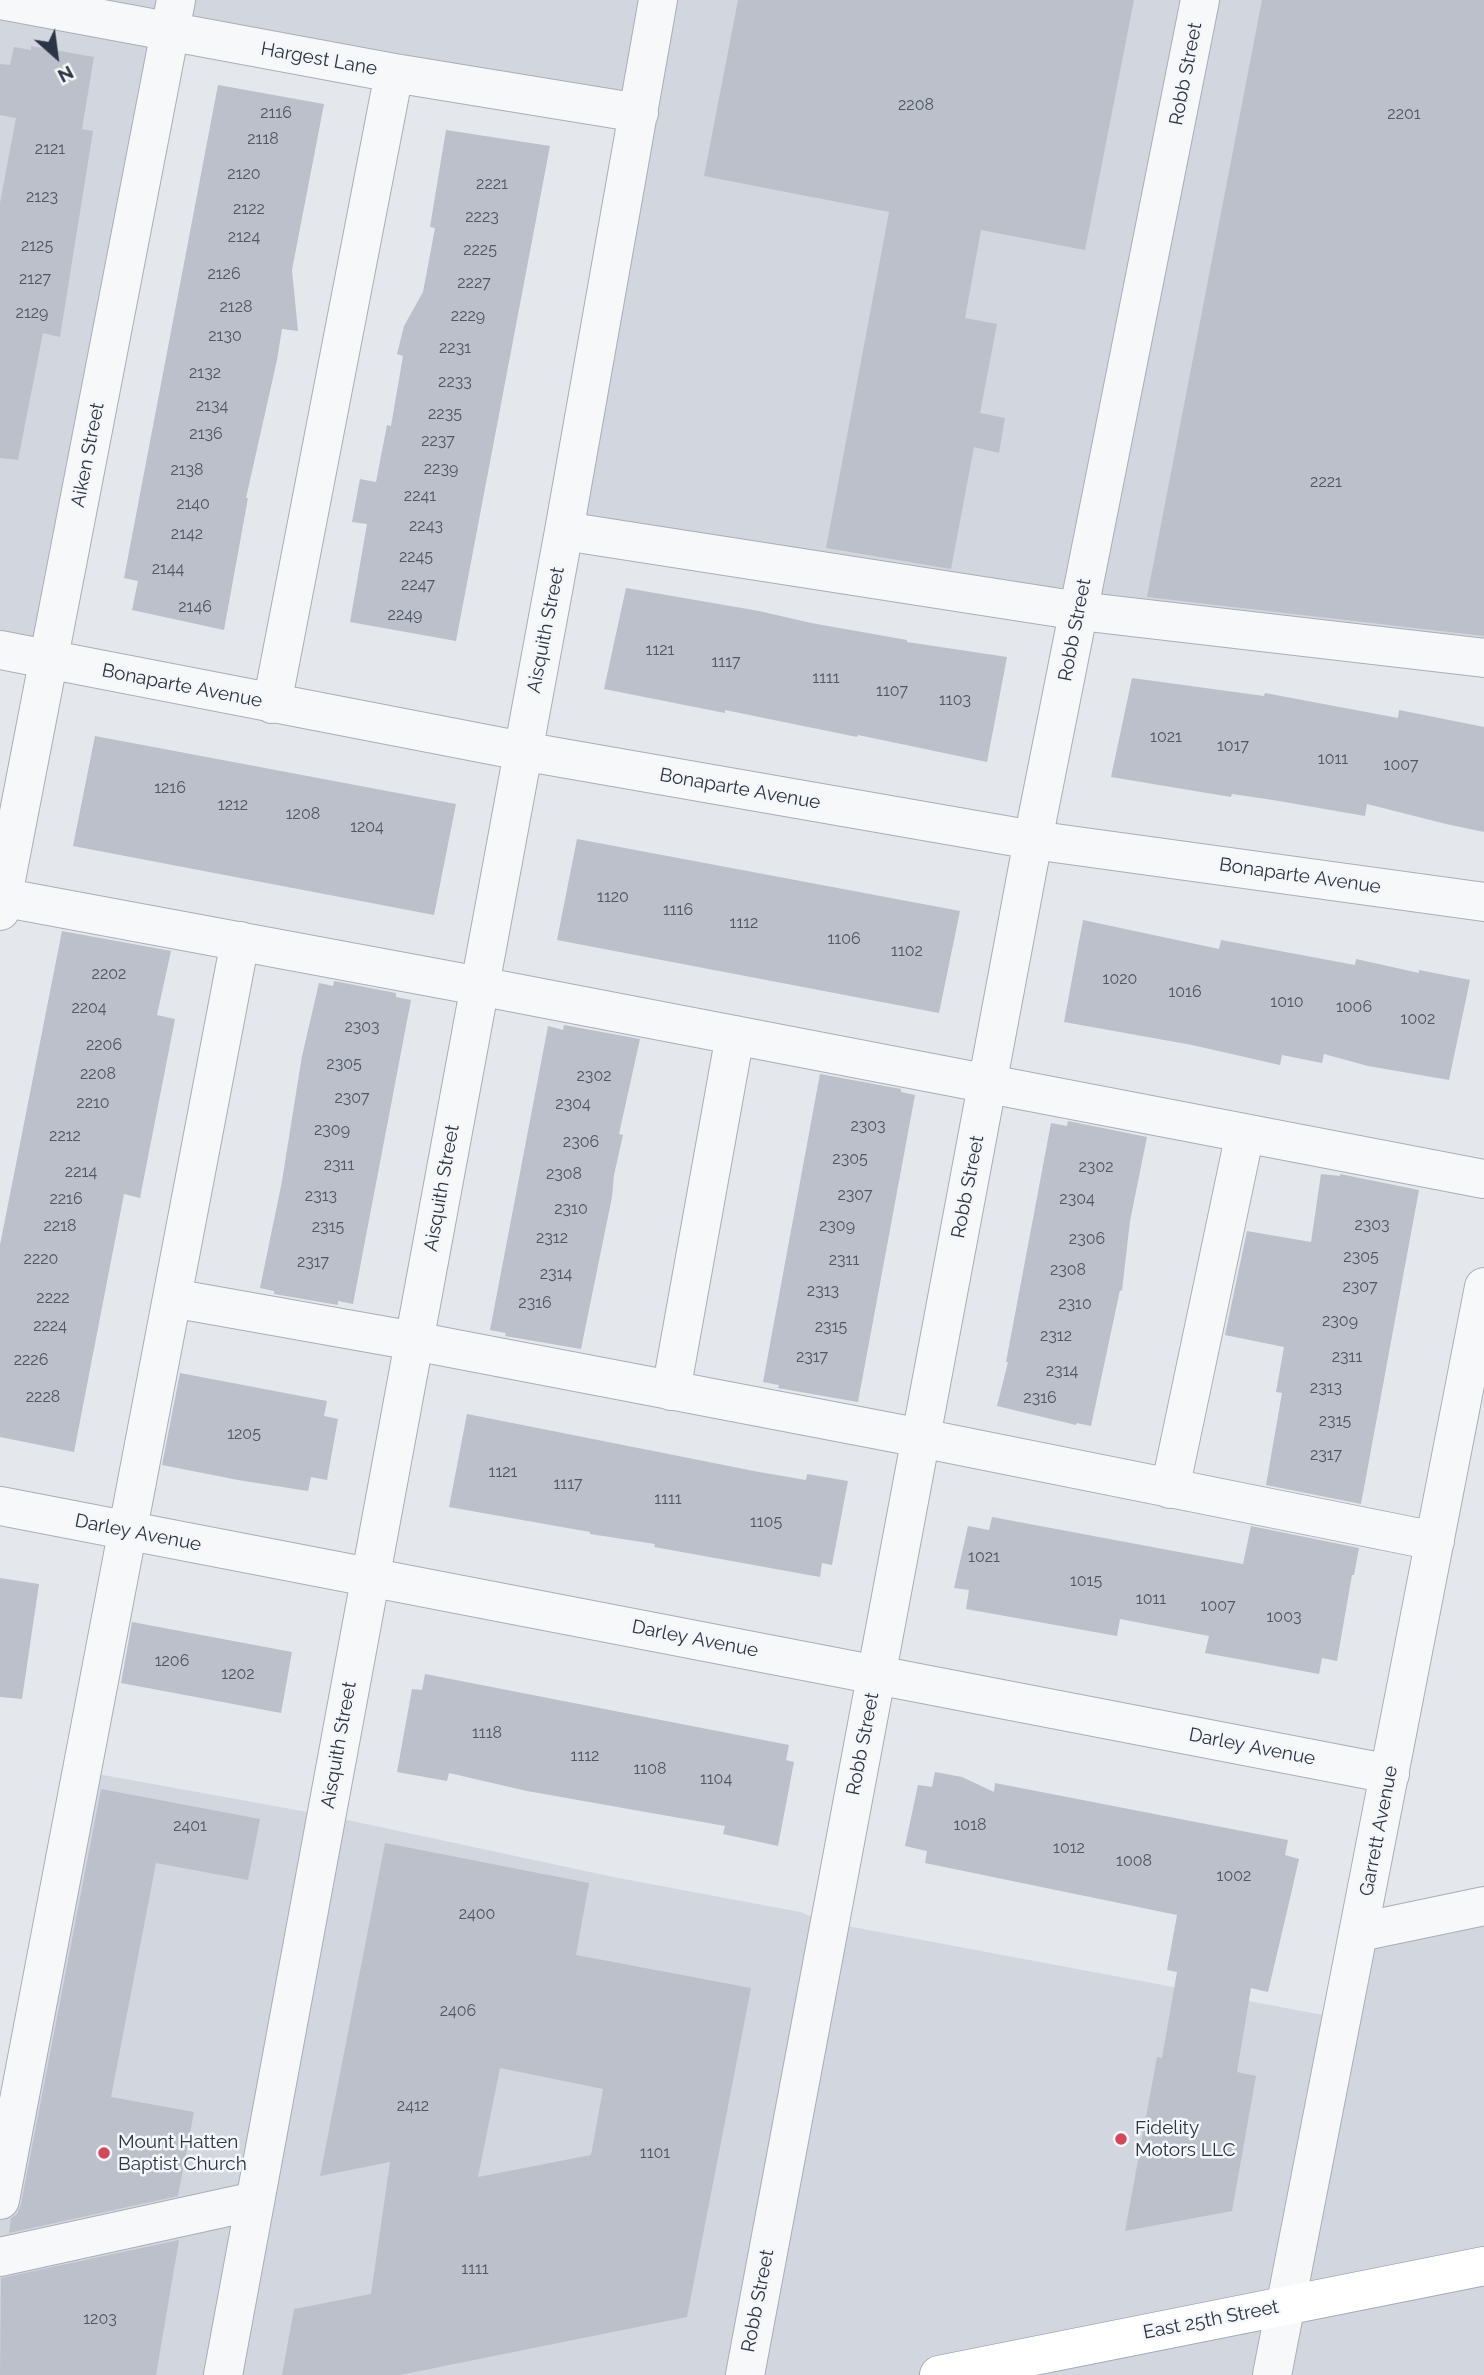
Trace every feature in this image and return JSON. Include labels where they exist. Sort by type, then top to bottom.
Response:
[{"type":"main road","name":"East 25th Street","points":[[939,2375],[1484,2266]]},
{"type":"street","name":"Hargest Lane","points":[[0,0],[173,16],[394,73],[639,113]]},
{"type":"street","name":"Aisquith Street","points":[[223,2375],[565,531],[659,0]]},
{"type":"street","name":"Robb Street","points":[[744,2375],[1033,840],[1200,0]]},
{"type":"street","name":"Aiken Street","points":[[1,901],[173,16]]},
{"type":"street","points":[[272,704],[394,73]]},
{"type":"street","points":[[565,531],[1079,611],[1484,658]]},
{"type":"street","name":"Bonaparte Avenue","points":[[0,650],[523,751],[1033,840],[1484,902]]},
{"type":"street","points":[[1,901],[240,941],[1484,1179]]},
{"type":"street","points":[[0,2200],[240,941]]},
{"type":"street","points":[[671,1391],[735,1035]]},
{"type":"street","points":[[1170,1489],[1245,1133]]},
{"type":"street","name":"Garrett Avenue","points":[[1272,2375],[1484,1287]]},
{"type":"street","points":[[172,1298],[414,1341],[921,1438],[1435,1541]]},
{"type":"street","name":"Darley Avenue","points":[[0,1506],[1390,1773]]},
{"type":"street","points":[[1360,1932],[1484,1906]]},
{"type":"street","points":[[0,2257],[255,2201]]},
{"type":"shaded area","points":[[0,0],[1484,0],[1484,659],[560,513],[627,122],[162,33],[44,673],[0,662]]},
{"type":"shaded area","points":[[81,1771],[324,1815],[613,1877],[800,1912],[826,1922],[1339,2018],[1355,1935],[1484,1911],[1484,2375],[0,2375],[0,2202]]},
{"type":"building","points":[[738,0],[1134,0],[1085,250],[981,230],[965,318],[997,324],[980,413],[1005,418],[999,453],[974,447],[951,569],[826,548],[889,212],[704,176]]},
{"type":"building","points":[[1262,0],[1484,0],[1484,636],[1147,597]]},
{"type":"building","points":[[31,46],[94,57],[82,129],[93,131],[60,337],[43,333],[18,460],[0,458],[0,203],[16,118],[0,115],[0,64],[10,65],[14,47],[31,50]]},
{"type":"building","points":[[218,85],[324,104],[292,270],[298,331],[282,329],[246,498],[224,630],[132,610],[138,581],[124,578]]},
{"type":"building","points":[[446,130],[550,146],[456,641],[350,622],[367,524],[352,522],[360,479],[376,482],[387,425],[391,426],[403,356],[397,354],[404,326],[423,292],[435,228],[430,227]]},
{"type":"building","points":[[626,588],[759,611],[907,642],[1007,657],[987,762],[858,735],[857,737],[604,689]]},
{"type":"building","points":[[1132,678],[1264,696],[1265,693],[1398,718],[1399,710],[1484,727],[1484,832],[1367,804],[1365,816],[1111,777]]},
{"type":"building","points":[[95,736],[456,804],[434,915],[73,846]]},
{"type":"building","points":[[577,839],[960,911],[939,1013],[557,940]]},
{"type":"building","points":[[1083,920],[1219,949],[1221,940],[1355,965],[1356,959],[1419,973],[1419,970],[1470,980],[1449,1080],[1368,1066],[1324,1054],[1322,1063],[1282,1055],[1280,1065],[1192,1045],[1064,1022]]},
{"type":"building","points":[[62,931],[171,951],[157,1015],[175,1019],[140,1198],[124,1194],[74,1452],[0,1437],[0,1245]]},
{"type":"building","points":[[334,981],[396,993],[396,997],[411,1000],[353,1304],[338,1301],[338,1305],[274,1294],[274,1291],[260,1288],[282,1181],[302,1056],[319,983],[333,986]]},
{"type":"building","points":[[564,1025],[640,1039],[619,1134],[623,1135],[581,1349],[505,1336],[506,1333],[490,1330],[548,1026],[563,1030]]},
{"type":"building","points":[[820,1074],[901,1089],[901,1092],[915,1095],[858,1402],[778,1388],[779,1385],[763,1382]]},
{"type":"building","points":[[1068,1121],[1147,1137],[1130,1221],[1122,1291],[1120,1290],[1091,1426],[1076,1425],[997,1406],[1008,1362],[1051,1123],[1067,1126]]},
{"type":"building","points":[[1321,1174],[1340,1174],[1419,1190],[1361,1504],[1266,1485],[1282,1393],[1276,1392],[1284,1347],[1225,1335],[1247,1231],[1311,1242]]},
{"type":"building","points":[[180,1373],[327,1401],[324,1416],[338,1419],[327,1480],[311,1477],[308,1491],[162,1465]]},
{"type":"building","points":[[467,1414],[759,1472],[806,1480],[807,1474],[848,1481],[832,1565],[822,1563],[820,1577],[449,1507]]},
{"type":"building","points":[[992,1517],[1243,1564],[1251,1526],[1359,1548],[1337,1661],[1322,1658],[1319,1674],[1205,1653],[1209,1636],[1120,1619],[1117,1636],[966,1609],[969,1590],[954,1588],[968,1526],[989,1530]]},
{"type":"building","points":[[0,1578],[39,1584],[22,1699],[0,1697]]},
{"type":"building","points":[[132,1622],[292,1652],[281,1713],[121,1683]]},
{"type":"building","points":[[425,1674],[789,1745],[786,1760],[794,1762],[778,1846],[723,1834],[725,1826],[527,1791],[449,1773],[447,1781],[397,1772],[412,1689],[422,1690]]},
{"type":"building","points":[[935,1772],[962,1777],[994,1792],[995,1783],[1288,1840],[1285,1855],[1299,1859],[1268,1992],[1251,1988],[1237,2072],[1256,2076],[1232,2211],[1125,2231],[1157,2057],[1162,2058],[1177,1972],[1167,1970],[1177,1915],[925,1863],[927,1851],[905,1846],[918,1785],[932,1787]]},
{"type":"building","points":[[101,1789],[260,1819],[248,1880],[156,1863],[111,2097],[194,2112],[178,2196],[9,2233],[11,2218],[17,2214],[21,2204]]},
{"type":"building","points":[[385,1843],[589,1883],[576,1955],[751,1988],[687,2317],[400,2375],[282,2375],[294,2309],[371,2294],[390,2162],[320,2176]],"holes":[[[500,2068],[603,2089],[591,2155],[478,2177]]]},
{"type":"building","points":[[179,2240],[156,2375],[0,2375],[1,2278]]},
{"type":"place","name":"Fidelity Motors LLC","points":[[1121,2139]]},
{"type":"place","name":"Mount Hatten Baptist Church","points":[[104,2153]]}]
